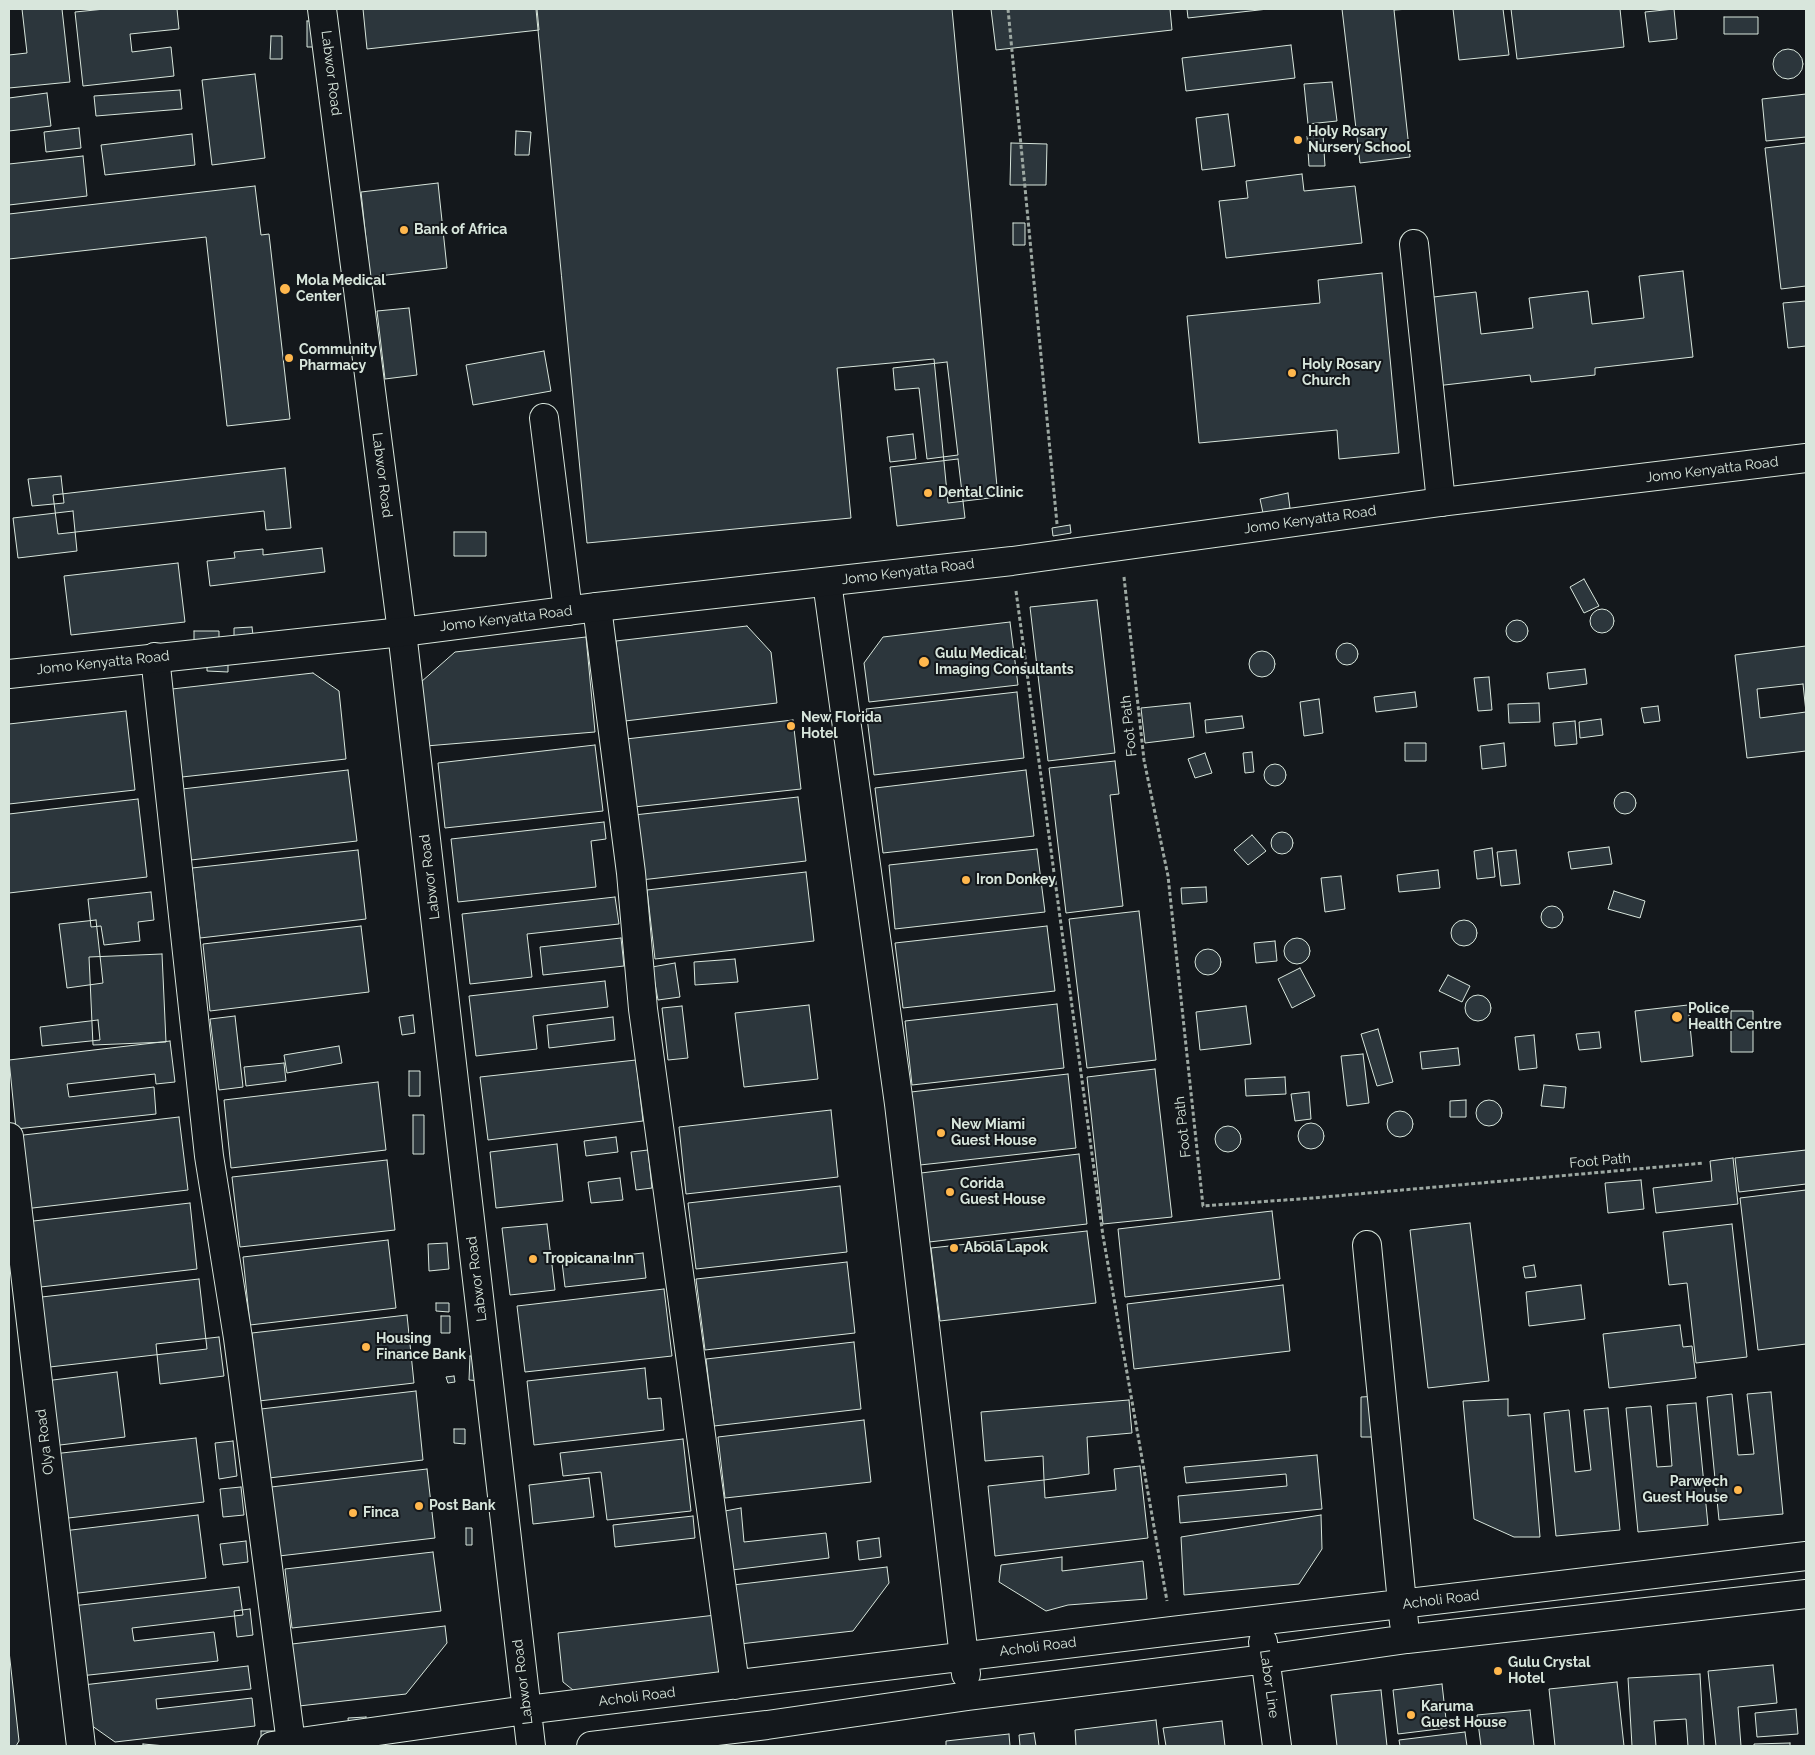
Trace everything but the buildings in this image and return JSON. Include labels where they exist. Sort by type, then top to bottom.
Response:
[{"type":"street","name":"Labwor Road","points":[[322,9],[402,632],[531,1746]]},
{"type":"street","points":[[1414,244],[1441,502]]},
{"type":"street","points":[[544,418],[568,611]]},
{"type":"street","name":"Jomo Kenyatta Road","points":[[9,674],[402,632],[598,607],[1012,560],[1120,547],[1441,502],[1806,458]]},
{"type":"street","points":[[827,582],[899,1104],[968,1696]]},
{"type":"street","points":[[598,607],[631,874],[643,1009],[735,1685]]},
{"type":"street","points":[[155,657],[209,1156],[238,1338],[282,1745]]},
{"type":"street","name":"Olya Road","points":[[9,1137],[12,1188],[81,1746]]},
{"type":"street","points":[[1367,1246],[1407,1639]]},
{"type":"street","name":"Acholi Road","points":[[282,1745],[526,1710],[1806,1556]]},
{"type":"street","points":[[591,1746],[1407,1639],[1806,1594]]},
{"type":"street","name":"Labor Line","points":[[1260,1621],[1277,1746]]},
{"type":"path","points":[[1008,9],[1060,554]]},
{"type":"path","name":"Foot Path","points":[[1120,547],[1144,760],[1168,876],[1203,1206],[1704,1163]]},
{"type":"path","points":[[1012,560],[1103,1236],[1172,1631]]},
{"type":"place","name":"Holy Rosary Nursery School","points":[[1298,140]]},
{"type":"place","name":"Bank of Africa","points":[[404,230]]},
{"type":"place","name":"Mola Medical Center","points":[[285,289]]},
{"type":"place","name":"Community Pharmacy","points":[[289,358]]},
{"type":"place","name":"Holy Rosary Church","points":[[1292,373]]},
{"type":"place","name":"Dental Clinic","points":[[928,493]]},
{"type":"place","name":"Gulu Medical Imaging Consultants","points":[[924,662]]},
{"type":"place","name":"New Florida Hotel","points":[[791,726]]},
{"type":"place","name":"Iron Donkey","points":[[966,880]]},
{"type":"place","name":"Police Health Centre","points":[[1677,1017]]},
{"type":"place","name":"New Miami Guest House","points":[[941,1133]]},
{"type":"place","name":"Corida Guest House","points":[[950,1192]]},
{"type":"place","name":"Abola Lapok","points":[[954,1248]]},
{"type":"place","name":"Tropicana Inn","points":[[533,1259]]},
{"type":"place","name":"Housing Finance Bank","points":[[366,1347]]},
{"type":"place","name":"Parwech Guest House","points":[[1738,1490]]},
{"type":"place","name":"Post Bank","points":[[419,1506]]},
{"type":"place","name":"Finca","points":[[353,1513]]},
{"type":"place","name":"Gulu Crystal Hotel","points":[[1498,1671]]},
{"type":"place","name":"Karuma Guest House","points":[[1411,1715]]}]
